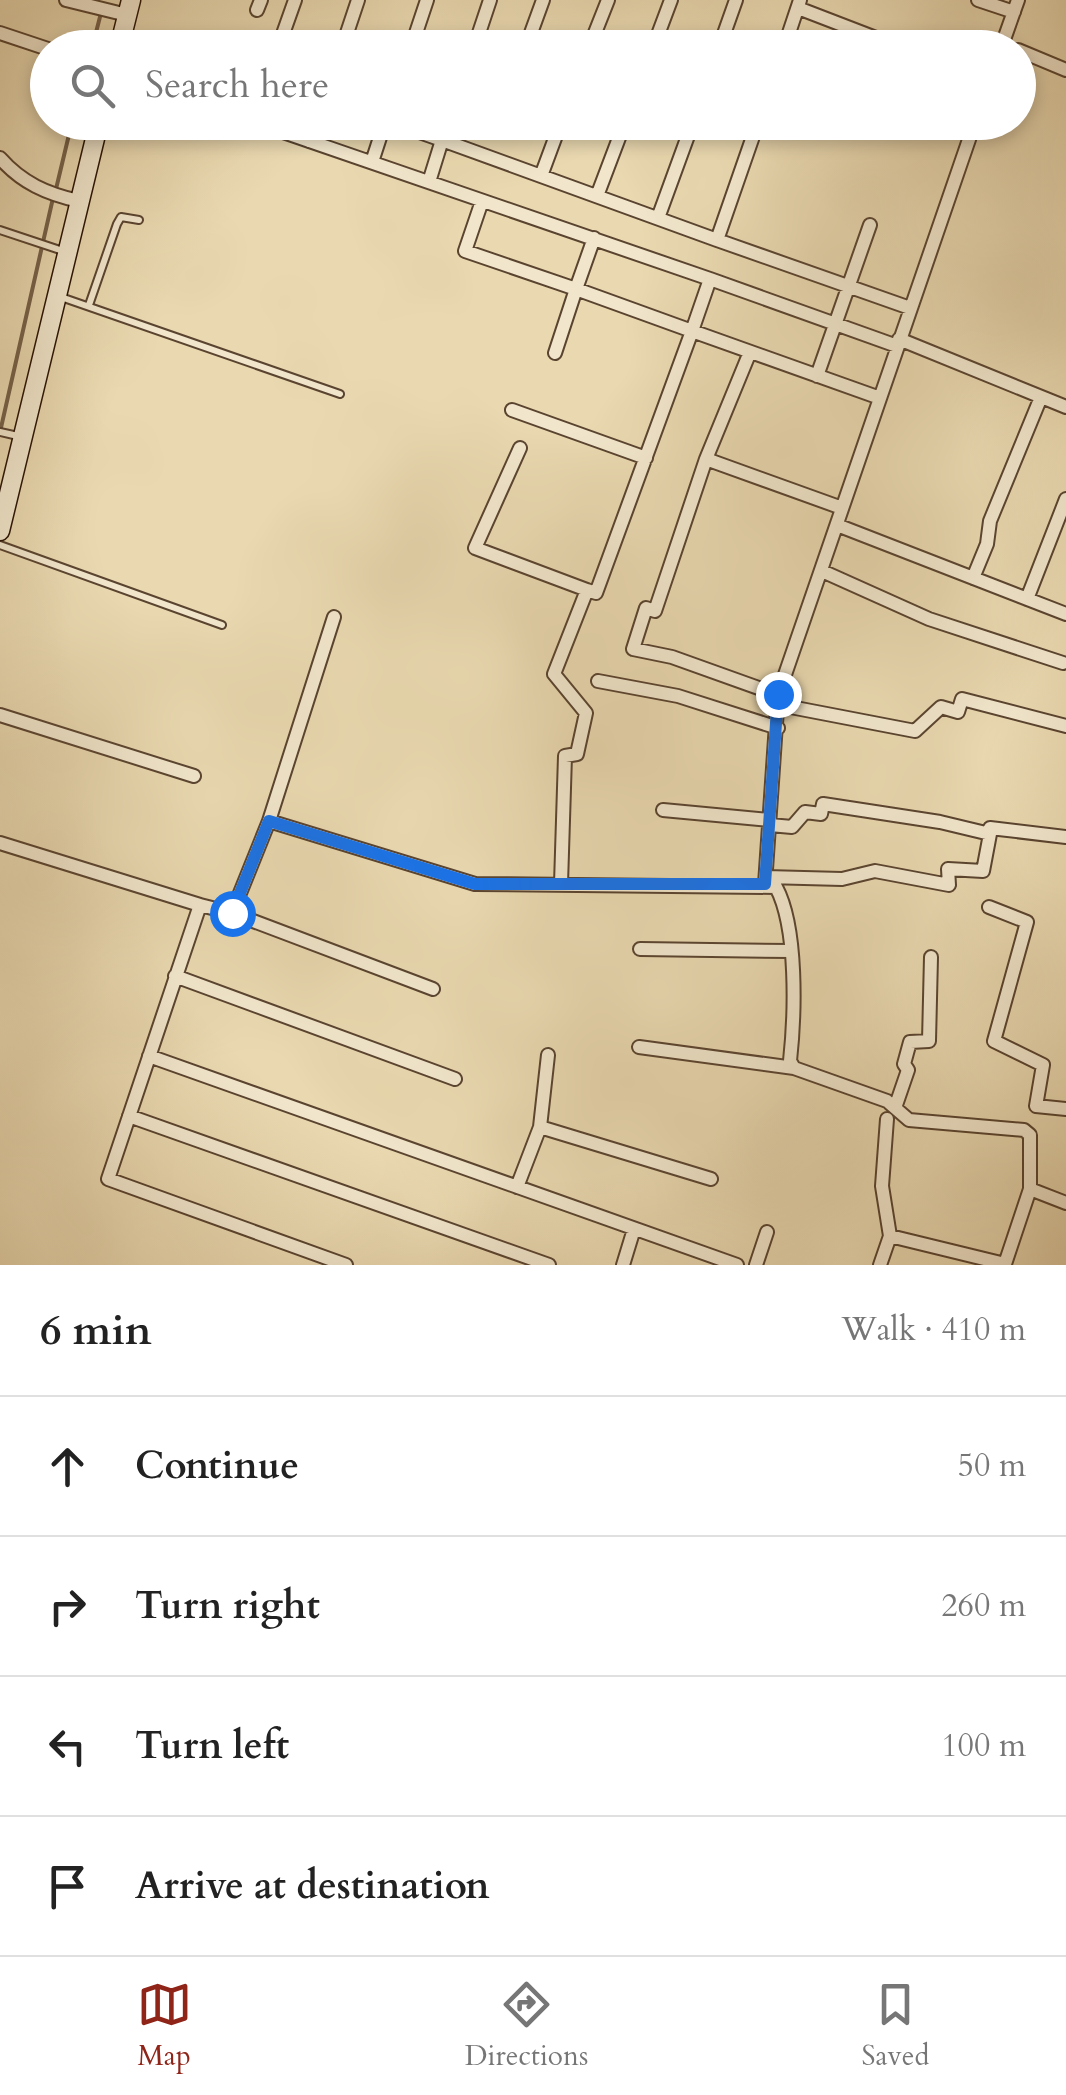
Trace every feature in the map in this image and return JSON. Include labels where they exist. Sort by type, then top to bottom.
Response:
[{"type":"street","points":[[66,0],[126,10]]},
{"type":"street","points":[[284,30],[295,0]]},
{"type":"street","points":[[348,30],[358,0]]},
{"type":"street","points":[[416,30],[427,0]]},
{"type":"street","points":[[480,30],[490,0]]},
{"type":"street","points":[[532,30],[543,0]]},
{"type":"street","points":[[596,30],[608,0]]},
{"type":"street","points":[[661,30],[672,0]]},
{"type":"street","points":[[725,30],[736,0]]},
{"type":"street","points":[[978,0],[1016,6]]},
{"type":"street","points":[[789,30],[797,3],[860,30]]},
{"type":"street","points":[[0,33],[30,43]]},
{"type":"street","points":[[1036,58],[1066,70]]},
{"type":"street","points":[[0,532],[19,436],[57,296],[73,200],[93,140]]},
{"type":"street","points":[[306,140],[898,343],[1066,406]]},
{"type":"street","points":[[372,162],[381,140]]},
{"type":"street","points":[[429,182],[442,140],[910,308]]},
{"type":"street","points":[[541,176],[554,140]]},
{"type":"street","points":[[597,196],[618,140]]},
{"type":"street","points":[[658,218],[686,140]]},
{"type":"street","points":[[717,240],[752,140]]},
{"type":"street","points":[[765,881],[779,700],[969,140]]},
{"type":"street","points":[[0,158],[15,175],[37,189],[73,200]]},
{"type":"street","points":[[482,200],[465,251],[880,398]]},
{"type":"street","points":[[818,376],[870,225]]},
{"type":"street","points":[[556,353],[594,238]]},
{"type":"street","points":[[520,448],[476,548],[596,593],[710,279]]},
{"type":"street","points":[[750,352],[706,460],[655,612],[646,608],[633,649],[672,657],[779,700],[915,732],[941,708],[958,712],[962,699],[1066,726]]},
{"type":"street","points":[[973,578],[987,544],[990,521],[1041,397]]},
{"type":"street","points":[[512,410],[646,458]]},
{"type":"street","points":[[706,460],[842,508]]},
{"type":"street","points":[[1027,600],[1066,499]]},
{"type":"street","points":[[837,525],[1066,614]]},
{"type":"street","points":[[822,570],[928,620],[1063,663]]},
{"type":"street","points":[[561,884],[565,756],[577,754],[586,713],[554,674],[586,590]]},
{"type":"street","points":[[232,913],[269,821],[334,618]]},
{"type":"street","points":[[598,681],[678,696],[778,728]]},
{"type":"street","points":[[0,714],[194,776]]},
{"type":"street","points":[[662,810],[792,827],[805,812],[821,814],[824,804],[990,834]]},
{"type":"street","points":[[269,821],[475,884],[842,879],[875,871],[949,885],[948,869],[983,871],[990,828],[1066,837]]},
{"type":"street","points":[[0,844],[232,913],[433,989]]},
{"type":"street","points":[[765,881],[776,887],[782,899],[790,951],[790,1061],[794,1068]]},
{"type":"street","points":[[200,906],[108,1178],[346,1265]]},
{"type":"street","points":[[890,1236],[1006,1264],[1030,1189],[1030,1135],[1043,1065],[994,1041],[1027,922],[989,907]]},
{"type":"street","points":[[640,949],[790,951]]},
{"type":"street","points":[[896,1105],[908,1070],[904,1064],[910,1042],[929,1041],[931,957]]},
{"type":"street","points":[[175,976],[455,1079]]},
{"type":"street","points":[[639,1047],[794,1068],[896,1105],[909,1120],[1024,1130],[1030,1135]]},
{"type":"street","points":[[517,1187],[540,1128],[548,1055]]},
{"type":"street","points":[[149,1056],[738,1265]]},
{"type":"street","points":[[1036,1106],[1066,1109]]},
{"type":"street","points":[[129,1116],[549,1265]]},
{"type":"street","points":[[880,1265],[890,1236],[882,1186],[886,1119]]},
{"type":"street","points":[[540,1128],[711,1179]]},
{"type":"street","points":[[1030,1189],[1066,1203]]},
{"type":"street","points":[[623,1265],[634,1229]]},
{"type":"street","points":[[756,1265],[766,1232]]},
{"type":"lane","points":[[89,305],[121,217],[139,220]]},
{"type":"lane","points":[[0,230],[64,251]]},
{"type":"lane","points":[[57,296],[340,394]]},
{"type":"lane","points":[[0,432],[19,436]]},
{"type":"lane","points":[[0,545],[222,625]]},
{"type":"waterway","points":[[97,30],[101,13]]},
{"type":"waterway","points":[[56,189],[68,140]]},
{"type":"waterway","points":[[0,432],[53,198]]},
{"type":"route","points":[[232,913],[269,821],[475,884],[765,884],[778,694]]}]
